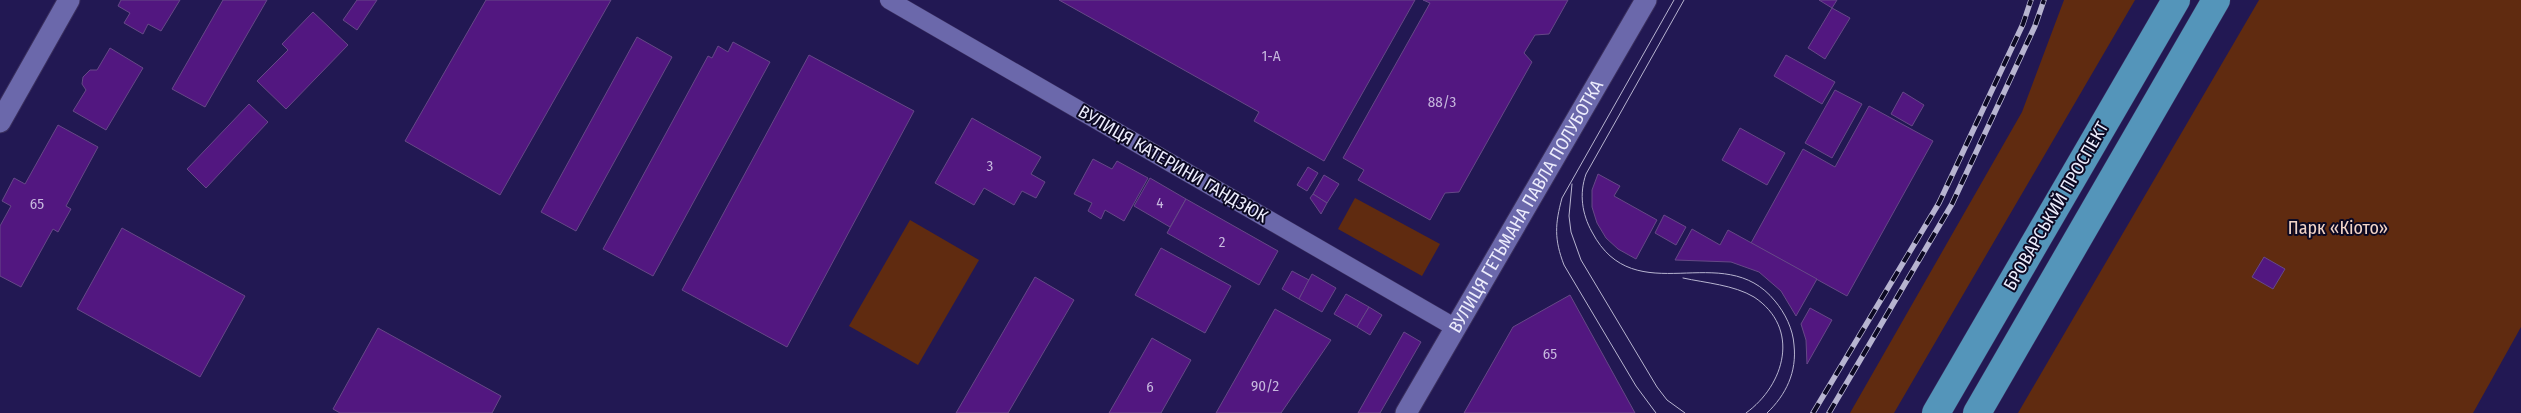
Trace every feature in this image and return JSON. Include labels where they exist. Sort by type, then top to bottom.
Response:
[{"type":"highway","name":"БРОВАРСЬКИЙ ПРОСПЕКТ","points":[[1936,413],[2176,0]]},
{"type":"highway","name":"БРОВАРСЬКИЙ ПРОСПЕКТ","points":[[1977,413],[2216,0]]},
{"type":"street","points":[[0,122],[69,0]]},
{"type":"street","name":"ВУЛИЦЯ КАТЕРИНИ ГАНДЗЮК","points":[[889,0],[1456,328]]},
{"type":"street","name":"ВУЛИЦЯ ГЕТЬМАНА ПАВЛА ПОЛУБОТКА","points":[[1406,413],[1646,0]]},
{"type":"green space","points":[[2064,0],[2135,0],[1894,413],[1850,413],[2022,112]]},
{"type":"green space","name":"Парк «Кіото»","points":[[2259,0],[2521,0],[2521,327],[2473,413],[2018,413]]},
{"type":"green space","points":[[1355,198],[1440,244],[1422,276],[1338,229]]},
{"type":"green space","points":[[910,220],[979,260],[918,365],[849,326]]},
{"type":"building","points":[[121,0],[180,0],[161,31],[148,24],[143,34],[124,23],[130,13],[118,6]]},
{"type":"building","points":[[223,0],[267,0],[205,107],[172,89]]},
{"type":"building","points":[[357,0],[377,0],[357,30],[343,20]]},
{"type":"building","points":[[486,0],[611,0],[500,195],[405,141]]},
{"type":"building","points":[[1059,0],[1415,0],[1324,161],[1254,121],[1259,112]]},
{"type":"building","points":[[1423,0],[1568,0],[1549,34],[1535,35],[1524,53],[1532,62],[1459,192],[1445,193],[1430,220],[1358,180],[1364,170],[1343,158],[1430,3]]},
{"type":"building","points":[[1819,0],[1837,0],[1832,8]]},
{"type":"building","points":[[1832,8],[1850,18],[1825,59],[1808,48]]},
{"type":"building","points":[[313,12],[348,45],[286,109],[257,81],[288,50],[282,44]]},
{"type":"building","points":[[637,37],[672,57],[576,231],[541,212]]},
{"type":"building","points":[[733,42],[770,62],[653,276],[603,249],[708,56],[712,58],[718,46],[728,52]]},
{"type":"building","points":[[110,48],[143,68],[106,130],[73,111],[86,90],[82,84],[83,77],[90,70],[97,70]]},
{"type":"building","points":[[809,55],[914,111],[787,347],[682,290]]},
{"type":"building","points":[[1786,55],[1835,82],[1822,104],[1774,76]]},
{"type":"building","points":[[1835,90],[1862,104],[1832,158],[1805,143]]},
{"type":"building","points":[[1903,92],[1924,105],[1912,126],[1891,114]]},
{"type":"building","points":[[249,104],[268,122],[206,188],[187,169]]},
{"type":"building","points":[[1869,106],[1933,141],[1847,296],[1751,243],[1803,149],[1835,167]]},
{"type":"building","points":[[972,118],[1041,157],[1031,174],[1045,182],[1036,198],[1022,191],[1014,205],[984,188],[974,205],[935,183]]},
{"type":"building","points":[[58,125],[98,147],[66,206],[71,209],[58,232],[53,229],[21,287],[0,276],[0,226],[11,206],[2,201],[14,178],[25,184]]},
{"type":"building","points":[[1740,128],[1785,153],[1767,185],[1722,160]]},
{"type":"building","points":[[1093,159],[1112,169],[1117,161],[1148,178],[1124,221],[1105,210],[1101,219],[1088,211],[1092,203],[1074,194]]},
{"type":"building","points":[[1308,167],[1318,173],[1307,191],[1297,185]]},
{"type":"building","points":[[1598,174],[1620,186],[1614,196],[1657,220],[1636,259],[1618,249],[1606,238],[1597,223],[1592,207],[1592,190]]},
{"type":"building","points":[[1324,175],[1339,184],[1327,203],[1313,194]]},
{"type":"building","points":[[1150,178],[1186,199],[1170,227],[1134,206]]},
{"type":"building","points":[[1313,194],[1327,203],[1321,214],[1310,198]]},
{"type":"building","points":[[1186,199],[1278,251],[1259,285],[1167,233]]},
{"type":"building","points":[[1664,215],[1686,227],[1676,245],[1655,233]]},
{"type":"building","points":[[122,228],[245,296],[200,377],[77,309]]},
{"type":"building","points":[[1692,229],[1720,245],[1728,230],[1817,279],[1796,316],[1781,291],[1759,272],[1731,262],[1675,260]]},
{"type":"building","points":[[1161,248],[1231,286],[1205,333],[1135,295]]},
{"type":"building","points":[[2264,257],[2285,269],[2273,289],[2252,277]]},
{"type":"building","points":[[1292,271],[1309,280],[1299,299],[1282,289]]},
{"type":"building","points":[[1312,274],[1336,288],[1322,312],[1299,299]]},
{"type":"building","points":[[1035,277],[1074,300],[1008,413],[956,413]]},
{"type":"building","points":[[1346,294],[1369,307],[1357,327],[1334,314]]},
{"type":"building","points":[[1570,295],[1635,413],[1464,413],[1513,327]]},
{"type":"building","points":[[1369,307],[1382,315],[1370,335],[1357,327]]},
{"type":"building","points":[[1810,308],[1832,320],[1807,364],[1806,340],[1801,324]]},
{"type":"building","points":[[1275,309],[1331,340],[1281,413],[1216,413]]},
{"type":"building","points":[[378,328],[501,396],[492,413],[340,413],[333,409]]},
{"type":"building","points":[[1404,332],[1421,342],[1380,413],[1358,413]]},
{"type":"building","points":[[1152,338],[1191,360],[1161,413],[1109,413]]},
{"type":"tram line","points":[[1656,413],[1636,386],[1564,265],[1558,247],[1557,224],[1562,198],[1674,0]]},
{"type":"tram line","points":[[1684,0],[1586,174],[1582,196],[1584,211],[1592,232],[1610,256],[1631,268],[1655,273],[1731,275],[1754,283],[1775,301],[1790,327],[1793,339],[1794,364],[1785,391],[1767,413]]},
{"type":"tram line","points":[[1572,184],[1569,216],[1571,232],[1581,260],[1657,387],[1667,400],[1685,413]]},
{"type":"tram line","points":[[1683,278],[1729,287],[1746,293],[1754,297],[1769,310],[1778,324],[1782,340],[1782,356],[1778,372],[1770,387],[1746,413]]},
{"type":"railway","points":[[1813,413],[1939,203],[2023,24],[2031,0]]},
{"type":"railway","points":[[1829,413],[1952,204],[2035,26],[2044,0]]}]
